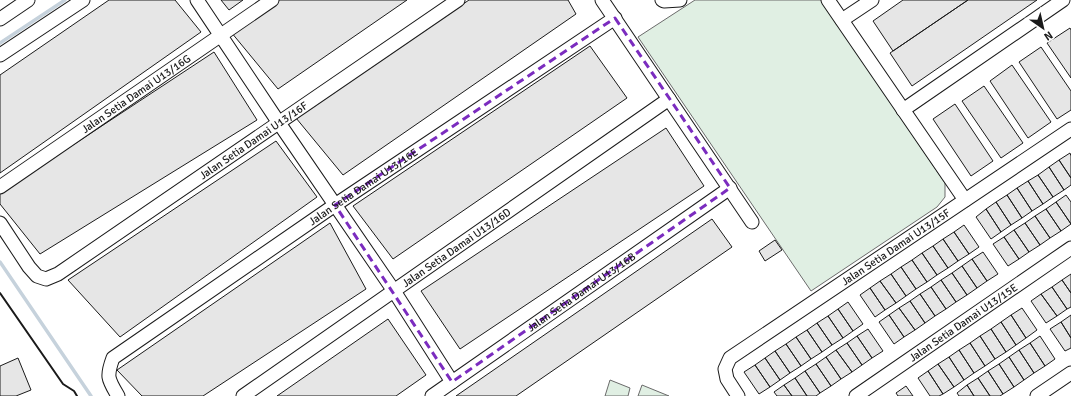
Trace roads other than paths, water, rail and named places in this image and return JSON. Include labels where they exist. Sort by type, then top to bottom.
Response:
[{"type":"street","points":[[0,19],[28,0]]},
{"type":"street","points":[[0,55],[83,0]]},
{"type":"street","points":[[197,0],[394,291],[452,382]]},
{"type":"street","name":"Jalan Setia Damai U13/16G","points":[[0,186],[220,34],[272,0]]},
{"type":"street","name":"Jalan Setia Damai U13/16F","points":[[0,223],[29,267],[37,276],[46,279],[58,274],[458,0]]},
{"type":"street","points":[[602,0],[752,222]]},
{"type":"street","points":[[662,0],[680,0]]},
{"type":"street","points":[[828,0],[965,200]]},
{"type":"street","points":[[842,20],[872,0]]},
{"type":"street","points":[[903,110],[1063,0]]},
{"type":"street","name":"Jalan Setia Damai U13/16E","points":[[118,396],[110,383],[108,372],[114,358],[335,205],[615,18]]},
{"type":"street","name":"Jalan Setia Damai U13/16D","points":[[243,396],[669,99]]},
{"type":"street","name":"Jalan Setia Damai U13/15F","points":[[738,396],[727,379],[725,369],[730,358],[1071,129]]},
{"type":"street","name":"Jalan Setia Damai U13/16B","points":[[432,396],[730,188]]},
{"type":"street","name":"Jalan Setia Damai U13/15E","points":[[856,396],[1071,248]]},
{"type":"street","points":[[1037,396],[1071,373]]},
{"type":"waterway","points":[[0,43],[65,0]]},
{"type":"waterway","points":[[0,262],[91,396]]}]
